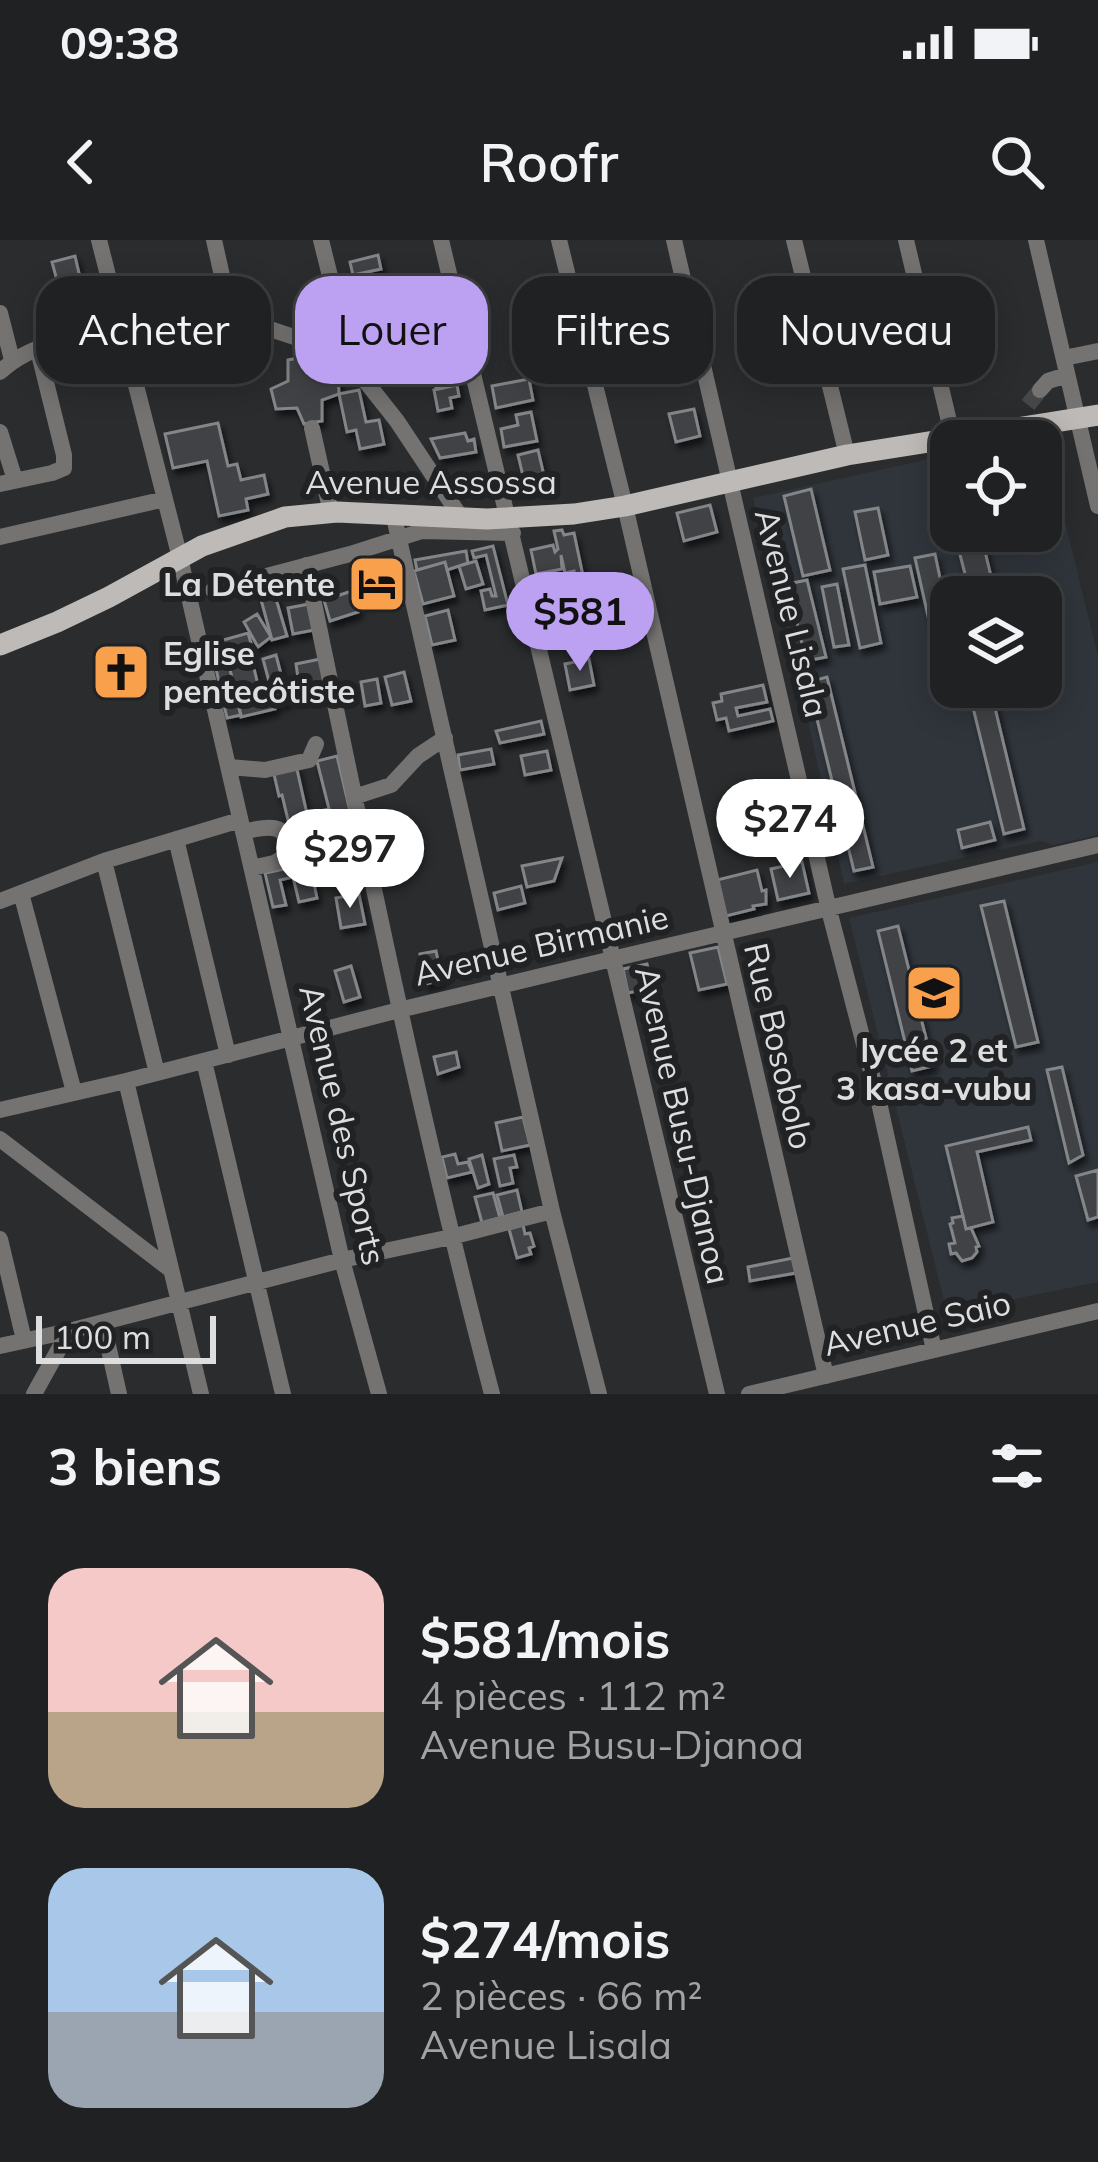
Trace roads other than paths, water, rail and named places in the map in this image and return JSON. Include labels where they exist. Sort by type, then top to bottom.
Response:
[{"type":"main road","name":"Avenue Assossa","points":[[1022,420],[1088,418]]},
{"type":"main road","name":"Avenue Assossa","points":[[0,645],[57,622],[202,546],[285,517],[393,513],[511,526],[625,506],[847,454],[930,441]]},
{"type":"street","name":"Avenue des Sports","points":[[99,240],[108,276]]},
{"type":"street","points":[[214,240],[222,276]]},
{"type":"street","points":[[321,240],[330,276]]},
{"type":"street","name":"Avenue Busu-Djanoa","points":[[441,240],[717,1394]]},
{"type":"street","name":"Rue Bosobolo","points":[[559,240],[722,933],[832,1374],[842,1394]]},
{"type":"street","name":"Avenue Lisala","points":[[674,240],[934,1350]]},
{"type":"street","points":[[794,240],[847,454]]},
{"type":"street","points":[[906,240],[949,420]]},
{"type":"street","points":[[1036,240],[1065,367],[1088,418],[1098,506]]},
{"type":"street","points":[[0,314],[6,366],[36,351]]},
{"type":"street","points":[[1040,390],[1065,367],[1098,351]]},
{"type":"street","points":[[0,432],[8,482],[64,467],[46,384]]},
{"type":"street","name":"Avenue des Sports","points":[[136,384],[343,1260],[379,1394]]},
{"type":"street","points":[[368,384],[463,519]]},
{"type":"street","points":[[312,428],[332,513]]},
{"type":"street","points":[[0,537],[165,499]]},
{"type":"street","points":[[393,513],[599,1394]]},
{"type":"street","points":[[213,590],[429,530],[511,526]]},
{"type":"street","points":[[306,565],[399,1010],[492,1394]]},
{"type":"street","points":[[354,797],[391,784],[418,756],[445,738]]},
{"type":"street","points":[[229,767],[265,770],[309,760],[316,744]]},
{"type":"street","points":[[0,901],[176,839],[242,826],[278,829],[287,838],[289,854],[252,868]]},
{"type":"street","points":[[176,839],[228,1054]]},
{"type":"street","name":"Avenue Birmanie","points":[[0,1110],[1098,845]]},
{"type":"street","points":[[104,861],[157,1073]]},
{"type":"street","points":[[21,893],[74,1092]]},
{"type":"street","points":[[204,1061],[284,1394]]},
{"type":"street","points":[[126,1081],[200,1394]]},
{"type":"street","points":[[0,1139],[171,1270]]},
{"type":"street","points":[[0,1346],[553,1211]]},
{"type":"street","points":[[0,1239],[24,1340]]},
{"type":"street","name":"Avenue Saio","points":[[749,1394],[1098,1311]]},
{"type":"street","points":[[103,1323],[119,1394]]},
{"type":"street","points":[[34,1394],[69,1331]]},
{"type":"tunnel","points":[[1028,405],[1040,390]]},
{"type":"place","name":"La Détente","points":[[377,584]]},
{"type":"place","name":"Eglise pentecôtiste","points":[[121,672]]},
{"type":"place","name":"lycée 2 et 3 kasa-vubu","points":[[934,993]]}]
